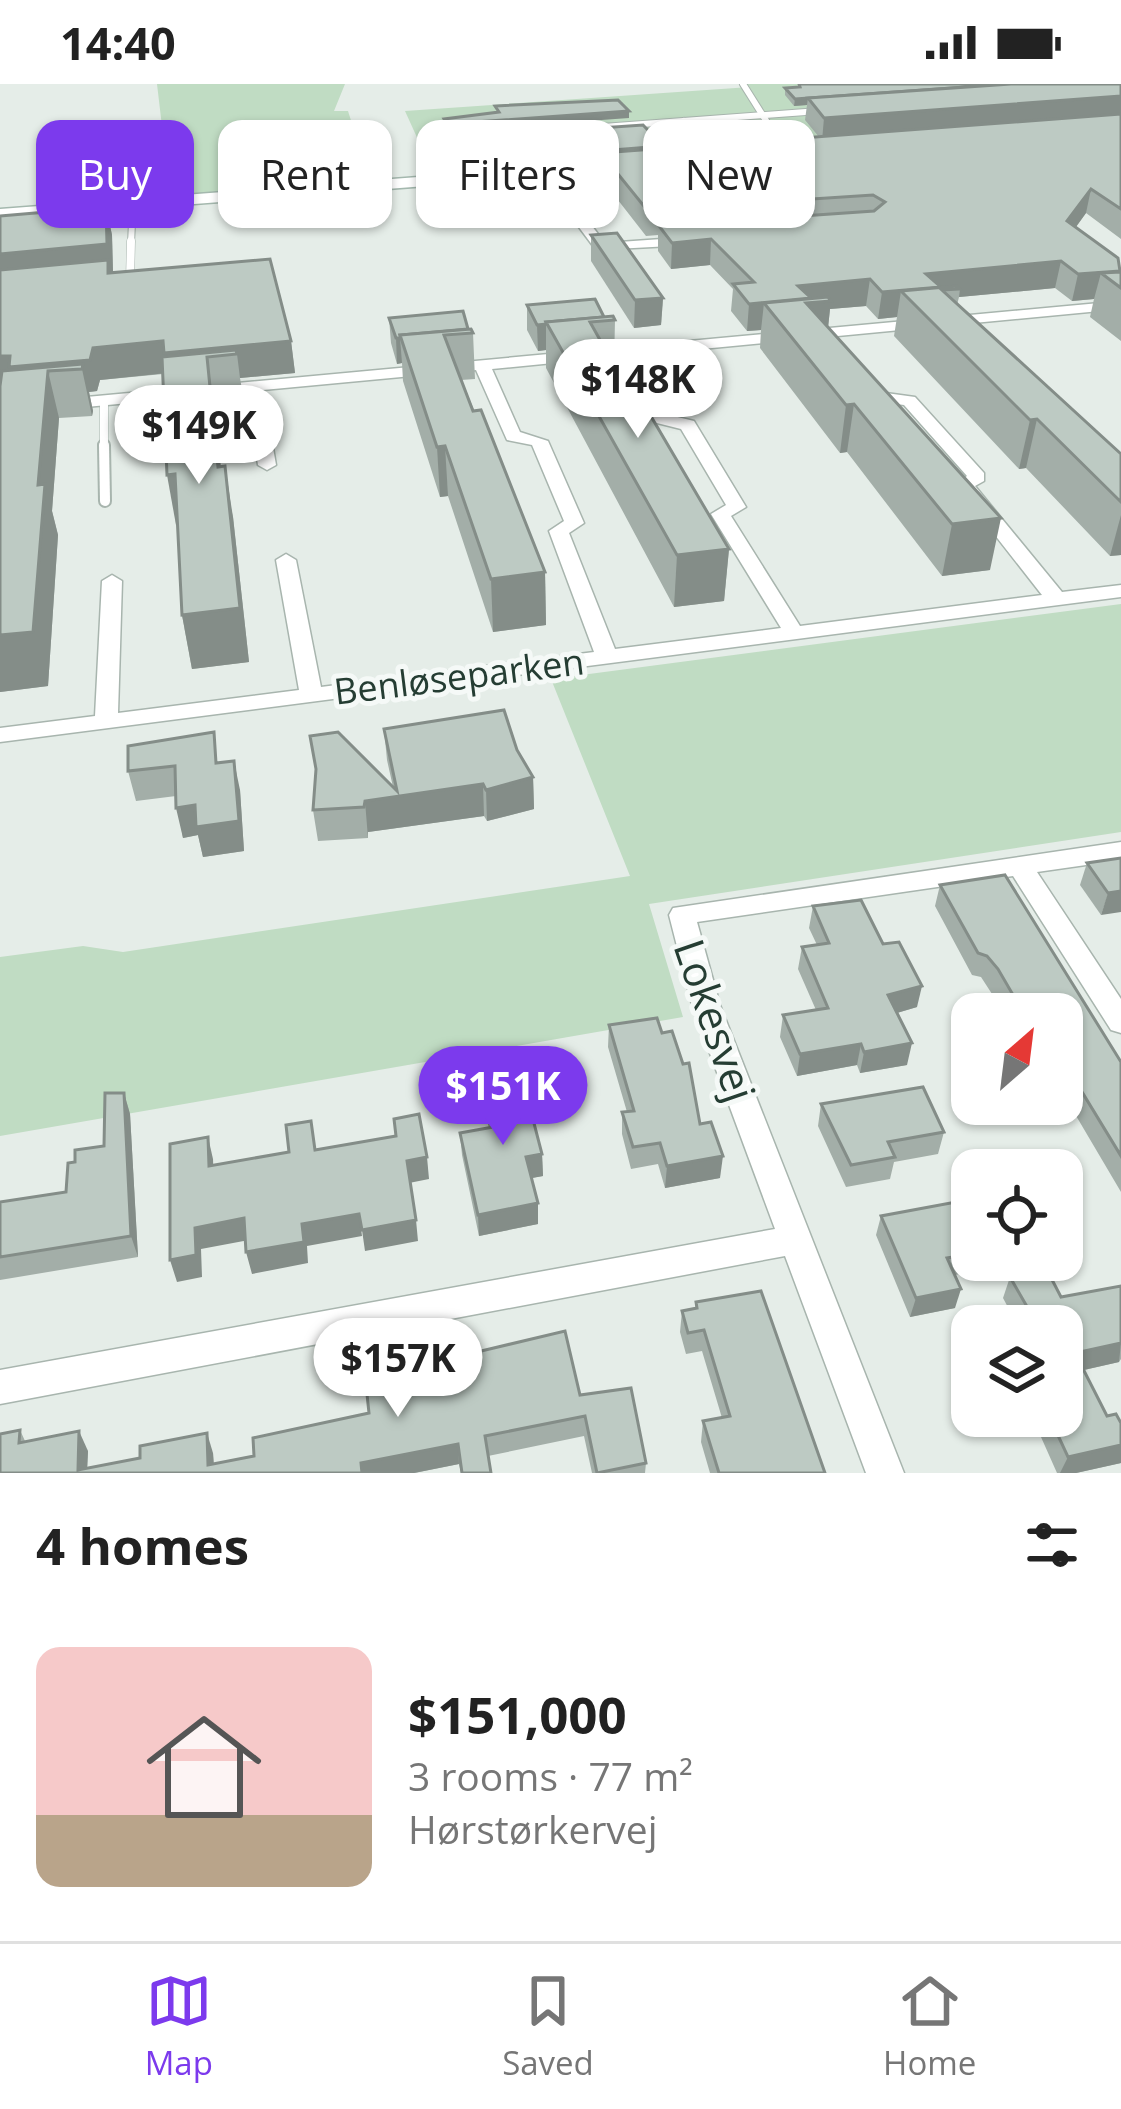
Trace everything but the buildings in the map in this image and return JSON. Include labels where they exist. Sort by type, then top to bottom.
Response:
[{"type":"street","points":[[0,214],[218,197]]},
{"type":"street","points":[[587,228],[601,247],[713,239]]},
{"type":"street","points":[[0,410],[620,352],[843,349],[955,321],[1121,305]]},
{"type":"street","points":[[955,321],[972,337]]},
{"type":"street","points":[[843,349],[881,397],[909,401],[978,478],[964,484],[1056,599]]},
{"type":"street","points":[[620,352],[658,418],[688,425],[737,507],[720,514],[794,633]]},
{"type":"street","name":"Benløseparken","points":[[482,365],[512,436],[538,441],[574,524],[559,531],[607,657]]},
{"type":"street","points":[[254,387],[267,465]]},
{"type":"street","name":"Benløseparken","points":[[286,560],[311,695]]},
{"type":"street","points":[[106,722],[112,580]]},
{"type":"street","name":"Benløseparken","points":[[0,735],[1121,591]]},
{"type":"street","name":"Lokesvej","points":[[885,1473],[706,1005],[682,915],[1121,851]]},
{"type":"street","points":[[1020,866],[1121,1022]]},
{"type":"street","points":[[0,1387],[797,1239]]},
{"type":"lane","points":[[743,84],[764,120]]},
{"type":"lane","points":[[696,120],[829,110]]},
{"type":"lane","points":[[108,282],[135,279],[132,228]]},
{"type":"lane","points":[[104,401],[105,501]]},
{"type":"green space","points":[[157,84],[345,84],[334,111],[348,111],[351,120],[218,120],[218,195],[194,196],[194,120],[161,120]]},
{"type":"green space","points":[[741,84],[1092,84],[1121,99],[1121,121],[815,145],[815,120],[643,120],[643,159],[619,160],[619,120],[416,120],[416,135],[405,111],[750,87]]},
{"type":"green space","points":[[1121,604],[1121,832],[649,904],[683,1017],[0,1136],[0,957],[83,946],[123,952],[630,876],[551,679]]}]
